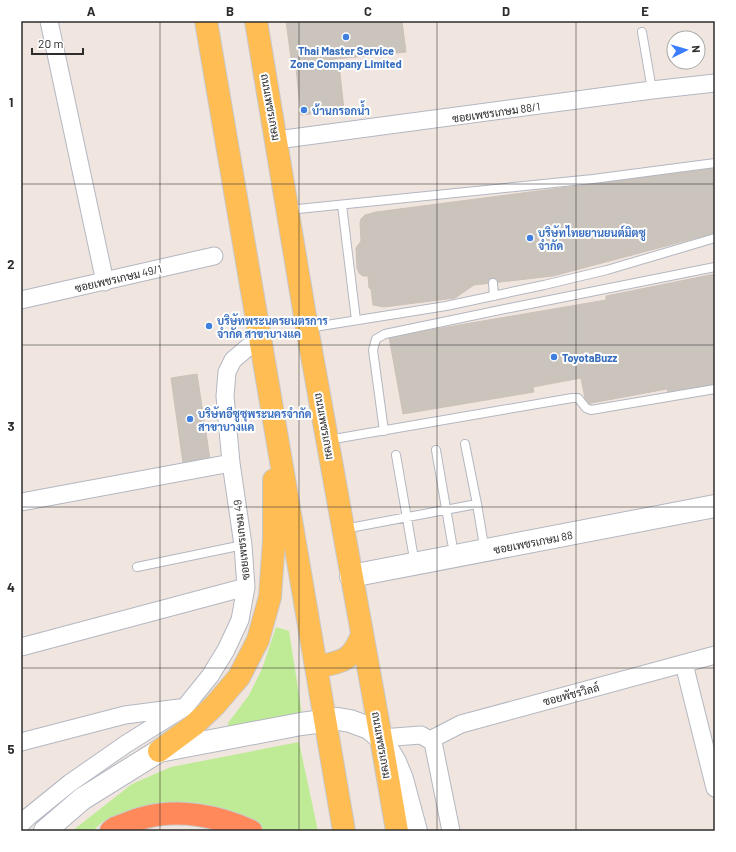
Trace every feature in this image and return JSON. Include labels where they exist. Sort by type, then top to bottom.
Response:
[{"type":"highway","points":[[111,831],[114,828],[144,818],[176,813],[203,816],[240,825],[251,831]]},
{"type":"main road","points":[[206,21],[344,831]]},
{"type":"main road","name":"ถนนเพชรเกษม","points":[[256,21],[277,140],[307,328],[397,831]]},
{"type":"main road","points":[[45,831],[82,799],[159,751],[194,725],[215,705],[239,677],[258,640],[270,597],[273,570],[274,482],[271,402]]},
{"type":"main road","name":"ซอยเพชรเกษม 88","points":[[351,576],[715,506]]},
{"type":"main road","points":[[317,667],[340,662],[350,657],[356,649],[362,635]]},
{"type":"main road","points":[[159,751],[326,720],[338,719],[350,721],[369,728],[381,738],[398,768],[416,831]]},
{"type":"street","points":[[49,21],[105,282]]},
{"type":"street","name":"ซอยเพชรเกษม 88/1","points":[[277,140],[715,83]]},
{"type":"street","name":"ซอยเพชรเกษม 49/1","points":[[21,300],[214,256]]},
{"type":"street","name":"ซอยเพชรเกษม 49","points":[[21,824],[70,783],[126,744],[185,707],[210,676],[226,650],[240,620],[246,587],[243,545],[231,463],[225,396],[227,372],[233,360],[260,337]]},
{"type":"street","points":[[21,502],[231,463]]},
{"type":"street","points":[[21,647],[246,587]]},
{"type":"street","name":"ซอยพัชรวิลล์","points":[[430,740],[461,724],[715,656]]},
{"type":"street","points":[[684,664],[715,788]]},
{"type":"street","points":[[21,742],[125,715],[185,707]]},
{"type":"street","points":[[381,738],[422,735],[433,742],[451,831]]},
{"type":"lane","points":[[642,32],[652,90]]},
{"type":"lane","points":[[288,210],[483,195],[715,163]]},
{"type":"lane","points":[[342,205],[356,320]]},
{"type":"lane","points":[[307,328],[446,306],[494,296],[607,270],[715,238]]},
{"type":"lane","points":[[384,431],[373,350],[376,339],[385,334],[715,267]]},
{"type":"lane","points":[[493,283],[494,296]]},
{"type":"lane","points":[[327,440],[572,398],[578,398],[586,408],[591,410],[715,389]]},
{"type":"lane","points":[[465,444],[477,504],[482,540]]},
{"type":"lane","points":[[436,450],[452,542]]},
{"type":"lane","points":[[396,455],[413,553]]},
{"type":"lane","points":[[343,530],[477,504]]},
{"type":"lane","points":[[137,567],[243,545]]},
{"type":"green space","points":[[276,627],[289,631],[302,714],[228,726],[228,723],[249,695],[262,669]]},
{"type":"green space","points":[[299,742],[318,831],[261,831],[147,808],[102,822],[93,831],[72,831],[132,784],[171,767]]},
{"type":"building","name":"Thai Master Service Zone Company Limited","points":[[286,21],[402,21],[406,52],[325,60],[326,62],[292,66]]},
{"type":"building","points":[[339,64],[344,110],[301,115],[296,68]]},
{"type":"building","name":"บริษัทไทยยานยนต์มิตซู จำกัด","points":[[715,168],[715,233],[553,276],[474,285],[455,298],[384,307],[373,305],[368,276],[363,276],[359,273],[357,268],[356,248],[361,241],[360,223],[361,219],[365,215],[376,212]]},
{"type":"building","name":"ToyotaBuzz","points":[[715,274],[715,386],[668,394],[667,389],[586,404],[581,378],[533,387],[534,392],[403,414],[389,337],[606,300],[606,296]]},
{"type":"building","name":"บริษัทอีซูซุพระนครจำกัด สาขาบางแค","points":[[197,374],[210,459],[183,463],[171,378]]},
{"type":"place","name":"Thai Master Service Zone Company Limited","points":[[346,37]]},
{"type":"place","name":"บ้านกรอกน้ำ","points":[[304,110]]},
{"type":"place","name":"บริษัทไทยยานยนต์มิตซู จำกัด","points":[[530,238]]},
{"type":"place","name":"บริษัทพระนครยนตรการ จำกัด สาขาบางแค","points":[[209,326]]},
{"type":"place","name":"ToyotaBuzz","points":[[554,357]]},
{"type":"place","name":"บริษัทอีซูซุพระนครจำกัด สาขาบางแค","points":[[190,419]]}]
